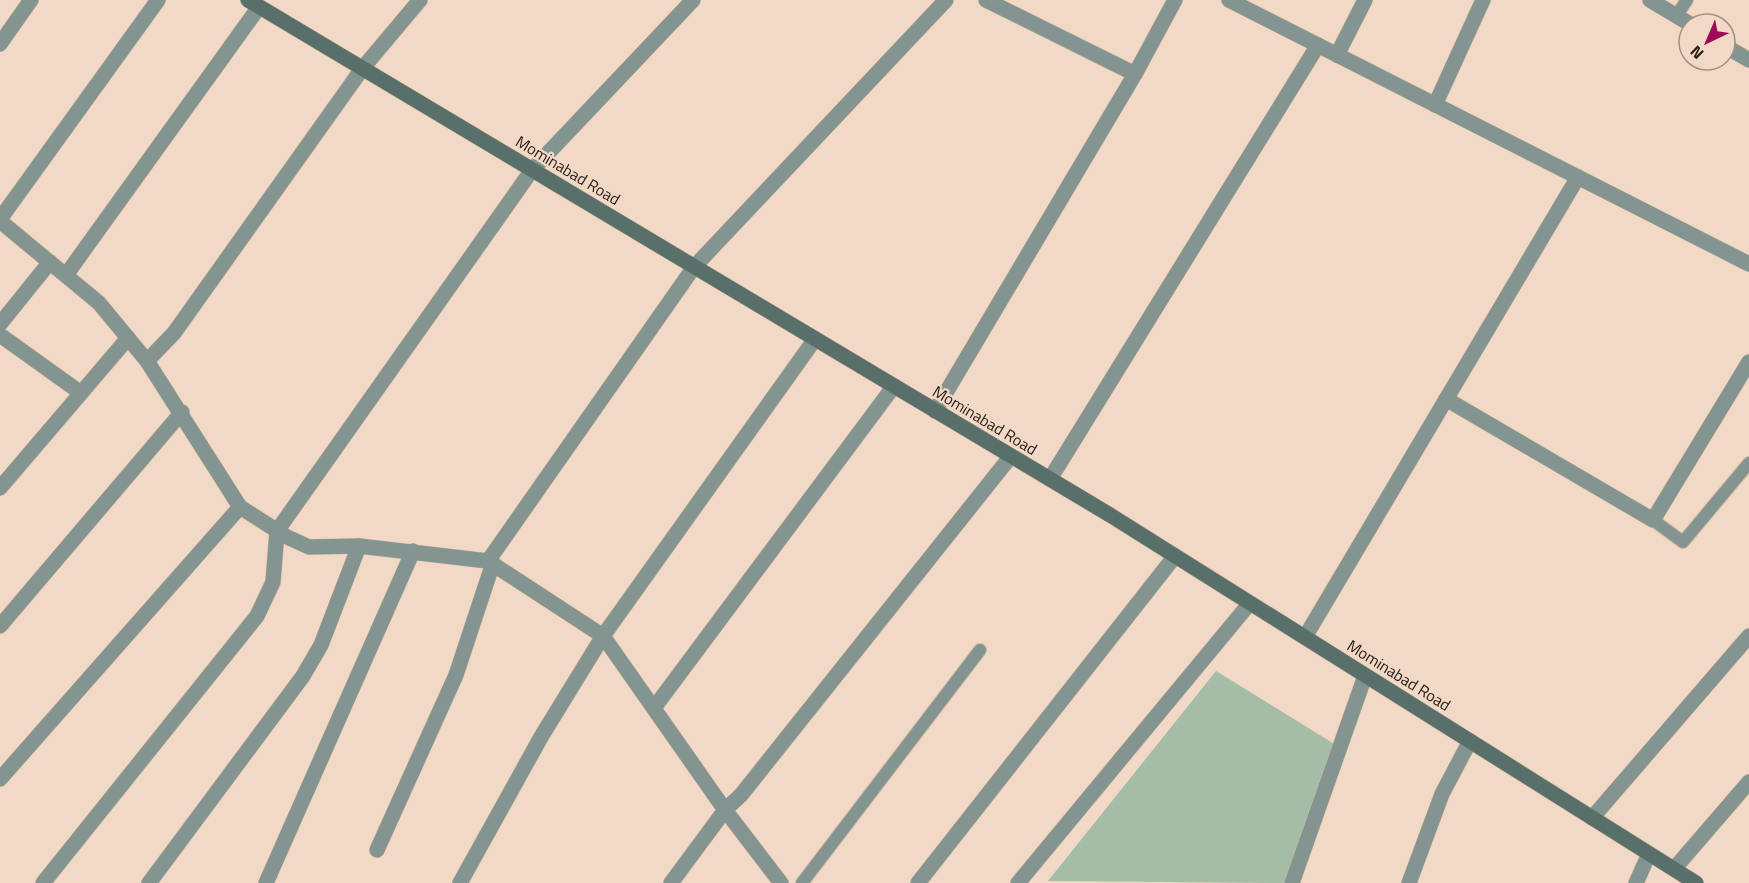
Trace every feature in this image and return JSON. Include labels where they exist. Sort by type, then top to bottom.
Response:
[{"type":"main road","name":"Mominabad Road","points":[[253,3],[1050,479],[1696,883]]},
{"type":"street","points":[[0,44],[31,0]]},
{"type":"street","points":[[158,0],[0,220],[99,303],[129,338],[182,412],[240,507],[277,531],[309,547],[359,546],[490,562],[603,636],[725,810],[781,883]]},
{"type":"street","points":[[147,361],[174,333],[362,69],[420,0]]},
{"type":"street","points":[[43,883],[257,616],[273,582],[277,531],[532,170],[693,0]]},
{"type":"street","points":[[377,850],[456,675],[490,562],[694,267],[946,0]]},
{"type":"street","points":[[986,0],[1135,74]]},
{"type":"street","points":[[935,411],[1135,74],[1175,0]]},
{"type":"street","points":[[1229,0],[1749,264]]},
{"type":"street","points":[[1336,55],[1365,0]]},
{"type":"street","points":[[1435,105],[1483,0]]},
{"type":"street","points":[[1650,0],[1676,16]]},
{"type":"street","points":[[66,275],[253,3]]},
{"type":"street","points":[[1050,479],[1318,45]]},
{"type":"street","points":[[1305,638],[1578,177]]},
{"type":"street","points":[[0,324],[50,262]]},
{"type":"street","points":[[0,335],[81,393]]},
{"type":"street","points":[[0,488],[129,338]]},
{"type":"street","points":[[460,883],[540,737],[603,636],[815,339]]},
{"type":"street","points":[[1446,399],[1653,520],[1749,362]]},
{"type":"street","points":[[654,708],[894,386]]},
{"type":"street","points":[[0,626],[182,412]]},
{"type":"street","points":[[671,883],[725,810],[741,795],[1011,456]]},
{"type":"street","points":[[0,779],[240,507]]},
{"type":"street","points":[[149,883],[303,676],[321,645],[359,546]]},
{"type":"street","points":[[266,883],[413,551]]},
{"type":"street","points":[[918,883],[1175,556]]},
{"type":"street","points":[[1018,883],[1250,603]]},
{"type":"street","points":[[1592,818],[1749,636]]},
{"type":"street","points":[[1292,883],[1365,676]]},
{"type":"street","points":[[1409,883],[1442,794],[1470,741]]},
{"type":"street","points":[[1674,869],[1749,782]]},
{"type":"street","points":[[1636,883],[1648,854]]},
{"type":"lane","points":[[1676,16],[1687,0]]},
{"type":"lane","points":[[1653,520],[1683,542],[1749,463]]},
{"type":"lane","points":[[802,883],[980,650]]},
{"type":"green space","points":[[1216,671],[1336,745],[1284,883],[1048,881]]}]
